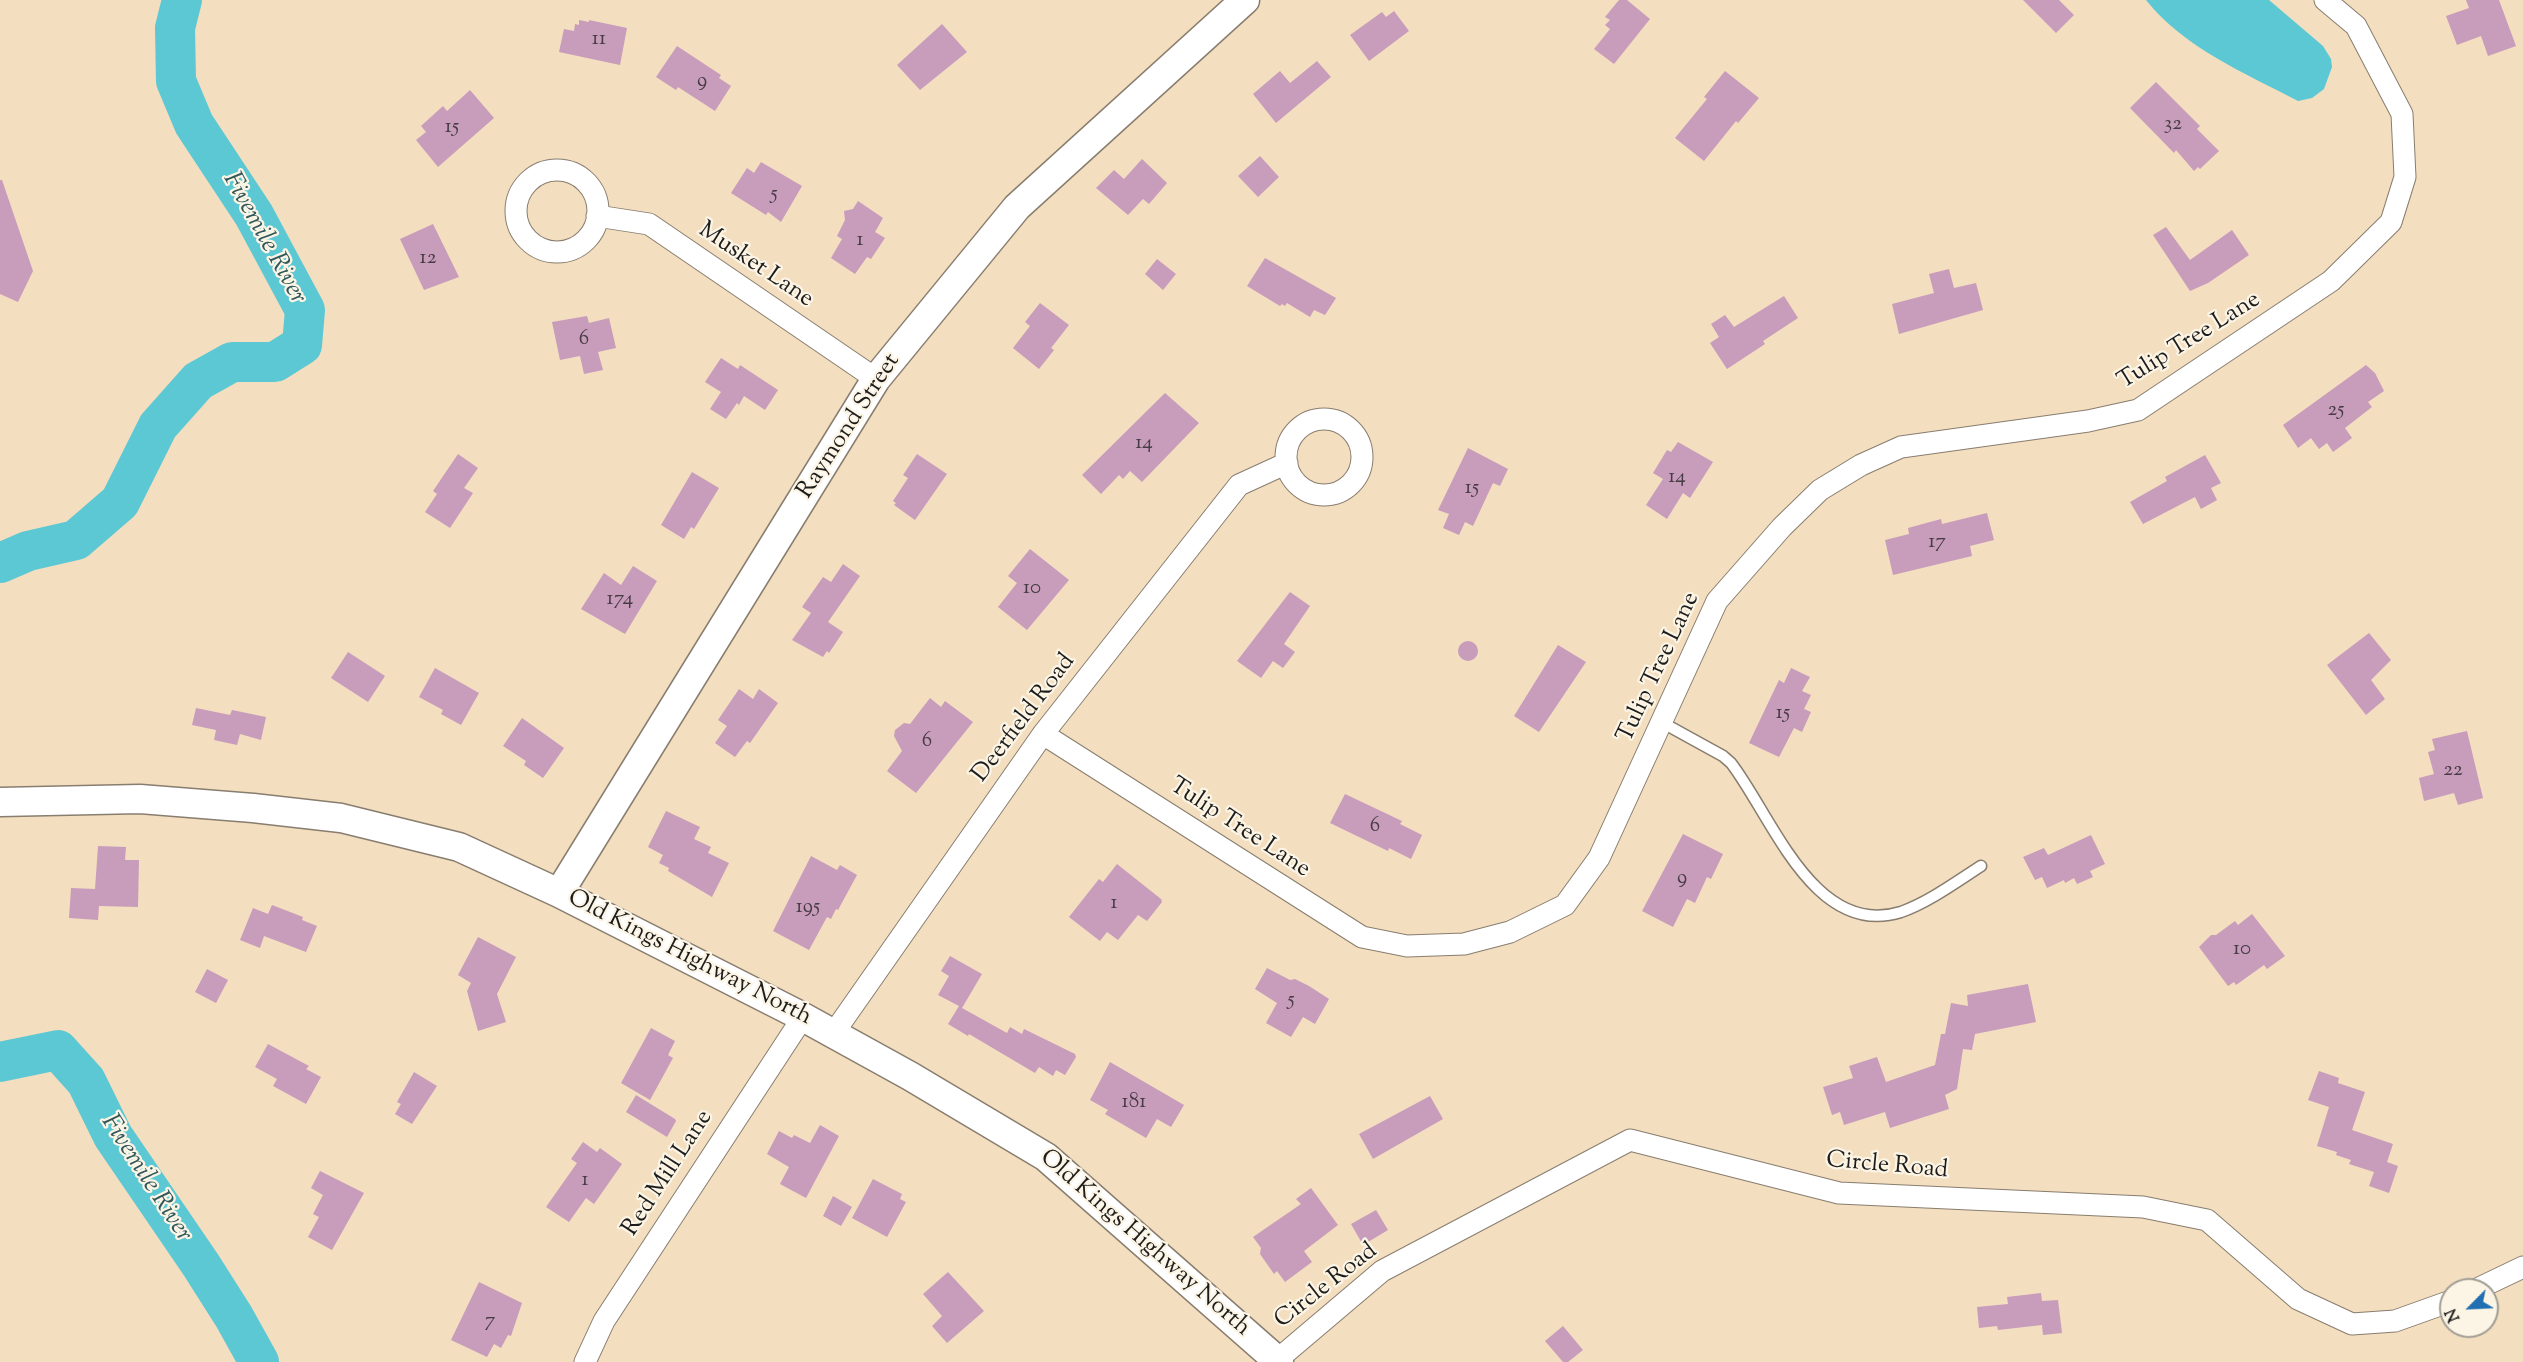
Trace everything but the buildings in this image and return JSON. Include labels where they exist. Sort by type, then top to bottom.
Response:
[{"type":"main road","name":"Raymond Street","points":[[559,893],[876,379],[1017,207],[1241,1]]},
{"type":"main road","name":"Old Kings Highway North","points":[[0,802],[140,799],[253,808],[342,818],[459,847],[559,893],[803,1017],[1046,1157],[1278,1361]]},
{"type":"street","name":"Tulip Tree Lane","points":[[1043,734],[1362,937],[1407,946],[1464,944],[1510,932],[1565,905],[1599,858],[1717,602],[1782,527],[1821,490],[1861,465],[1901,447],[2088,421],[2138,410],[2331,281],[2391,222],[2405,177],[2402,114],[2356,26],[2325,0]]},
{"type":"street","name":"Musket Lane","points":[[597,216],[649,224],[876,379]]},
{"type":"street","name":"Deerfield Road","points":[[833,1034],[1043,734],[1239,485],[1287,463]]},
{"type":"street","name":"Red Mill Lane","points":[[585,1362],[604,1321],[803,1017]]},
{"type":"street","name":"Circle Road","points":[[1278,1361],[1382,1271],[1630,1140],[1839,1193],[2143,1207],[2207,1220],[2298,1299],[2352,1324],[2395,1321],[2439,1305]]},
{"type":"street","points":[[2499,1278],[2523,1267]]},
{"type":"lane","points":[[1663,723],[1718,752],[1731,763],[1794,864],[1832,901],[1845,909],[1874,916],[1903,911],[1981,866]]},
{"type":"water","points":[[2146,0],[2269,0],[2323,46],[2331,59],[2332,67],[2324,89],[2312,98],[2298,101],[2197,46],[2161,17]]},
{"type":"waterway","name":"Fivemile River","points":[[0,563],[28,551],[76,540],[120,502],[158,426],[198,381],[232,362],[275,362],[302,345],[305,310],[254,215],[194,124],[176,81],[175,28],[182,0]]},
{"type":"waterway","name":"Fivemile River","points":[[0,1062],[58,1050],[86,1081],[113,1136],[201,1265],[259,1362]]}]
